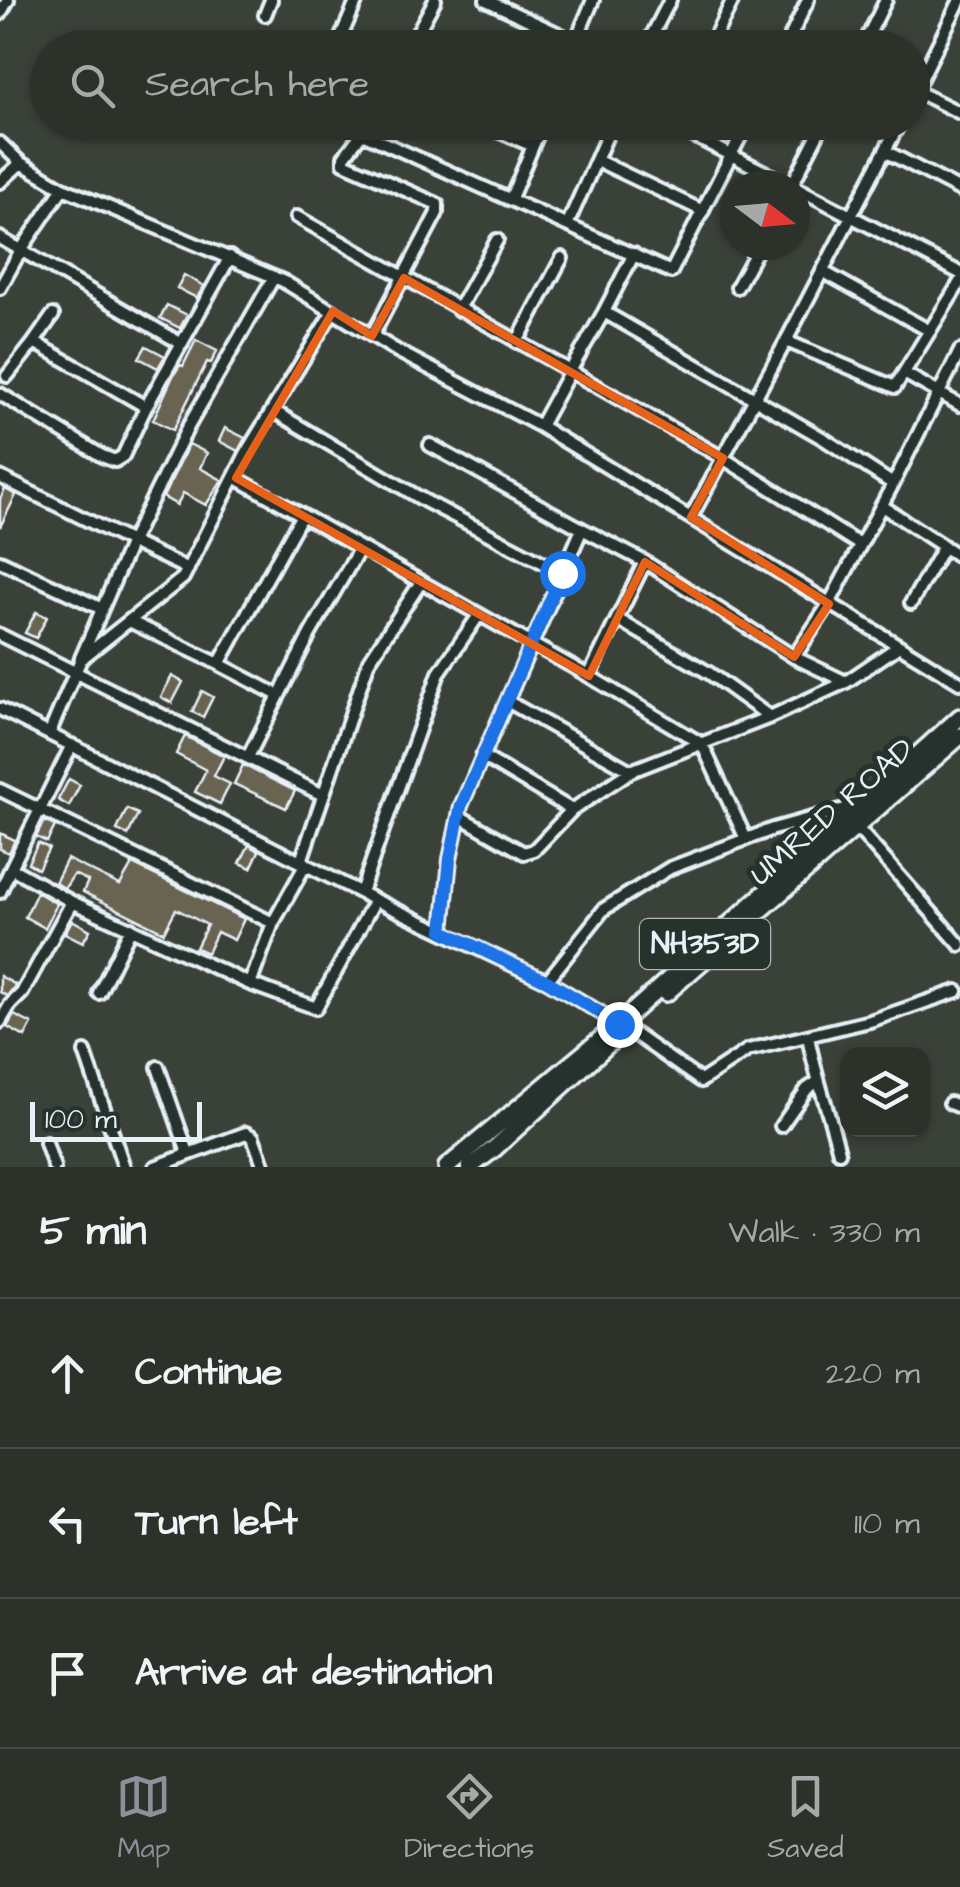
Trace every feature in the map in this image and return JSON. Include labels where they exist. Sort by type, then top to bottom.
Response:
[{"type":"highway","name":"NH353D","points":[[470,1167],[764,890],[853,823],[960,716]]},
{"type":"highway","name":"UMRED ROAD","points":[[871,806],[960,736]]},
{"type":"highway","name":"NH353D","points":[[447,1167],[622,1026]]},
{"type":"street","points":[[0,14],[8,0]]},
{"type":"street","points":[[265,15],[271,0]]},
{"type":"street","points":[[344,30],[357,0]]},
{"type":"street","points":[[419,30],[436,0]]},
{"type":"street","points":[[486,0],[545,30]]},
{"type":"street","points":[[581,30],[594,0]]},
{"type":"street","points":[[655,30],[670,0]]},
{"type":"street","points":[[718,30],[733,0]]},
{"type":"street","points":[[794,30],[808,0]]},
{"type":"street","points":[[871,30],[886,0]]},
{"type":"street","points":[[930,61],[960,0]]},
{"type":"street","points":[[947,26],[960,33]]},
{"type":"street","points":[[930,101],[960,114]]},
{"type":"street","points":[[357,140],[344,162],[437,204],[437,213],[372,336]]},
{"type":"street","points":[[386,140],[446,173],[568,223],[671,272],[739,140]]},
{"type":"street","points":[[519,140],[533,146]]},
{"type":"street","points":[[511,198],[535,140]]},
{"type":"street","points":[[568,223],[604,140]]},
{"type":"street","points":[[701,140],[761,170]]},
{"type":"street","points":[[800,170],[815,140]]},
{"type":"street","points":[[691,517],[891,140]]},
{"type":"street","points":[[0,142],[21,163],[63,188],[274,277],[372,336],[540,426],[960,683]]},
{"type":"street","points":[[886,151],[960,190]]},
{"type":"street","points":[[596,160],[703,211]]},
{"type":"street","points":[[0,182],[21,163]]},
{"type":"street","points":[[1,282],[63,188]]},
{"type":"street","points":[[810,195],[960,273]]},
{"type":"street","points":[[297,217],[723,458],[860,545]]},
{"type":"street","points":[[0,238],[182,344]]},
{"type":"street","points":[[458,310],[497,240]]},
{"type":"street","points":[[540,426],[634,254]]},
{"type":"street","points":[[0,394],[115,461],[123,456],[146,407],[230,258]]},
{"type":"street","points":[[517,342],[562,258]]},
{"type":"street","points":[[736,287],[751,260]]},
{"type":"street","points":[[822,271],[930,331]]},
{"type":"street","points":[[50,732],[131,542],[188,427],[274,277]]},
{"type":"street","points":[[786,341],[895,386],[960,282]]},
{"type":"street","points":[[81,658],[183,578],[249,448],[332,312]]},
{"type":"street","points":[[604,312],[893,484]]},
{"type":"street","points":[[7,376],[53,315]]},
{"type":"street","points":[[34,342],[146,407]]},
{"type":"street","points":[[794,656],[829,604],[960,351]]},
{"type":"street","points":[[904,373],[960,405]]},
{"type":"street","points":[[272,410],[562,573]]},
{"type":"street","points":[[430,445],[645,562],[794,656],[846,682]]},
{"type":"street","points":[[0,477],[188,569]]},
{"type":"street","points":[[236,478],[589,676],[702,744],[746,839]]},
{"type":"street","points":[[882,506],[960,557]]},
{"type":"street","points":[[219,664],[302,515]]},
{"type":"street","points":[[443,931],[458,816],[582,529]]},
{"type":"street","points":[[911,603],[944,546]]},
{"type":"street","points":[[249,756],[278,695],[360,548]]},
{"type":"street","points":[[0,561],[102,609]]},
{"type":"street","points":[[589,676],[645,562]]},
{"type":"street","points":[[250,984],[303,863],[369,661],[422,582]]},
{"type":"street","points":[[361,892],[439,674],[479,614]]},
{"type":"street","points":[[617,619],[709,673],[770,716]]},
{"type":"street","points":[[129,621],[278,695]]},
{"type":"street","points":[[0,635],[323,795]]},
{"type":"street","points":[[458,816],[524,853],[534,850],[572,810],[631,771],[846,682],[899,646]]},
{"type":"street","points":[[506,701],[631,771]]},
{"type":"street","points":[[0,709],[376,900],[547,981],[702,1081],[748,1050],[870,1021],[959,993]]},
{"type":"street","points":[[0,892],[72,744]]},
{"type":"street","points":[[482,756],[572,810]]},
{"type":"street","points":[[0,790],[274,924]]},
{"type":"street","points":[[547,981],[604,909],[670,868],[746,839],[871,806]]},
{"type":"street","points":[[853,823],[960,946]]},
{"type":"street","points":[[11,868],[72,902],[250,984],[316,1008],[376,900]]},
{"type":"street","points":[[0,1022],[5,1003],[22,993],[72,902]]},
{"type":"street","points":[[948,931],[960,921]]},
{"type":"street","points":[[98,992],[131,928]]},
{"type":"street","points":[[808,1036],[816,1082],[823,1091],[840,1152]]},
{"type":"street","points":[[86,1052],[124,1167]]},
{"type":"street","points":[[158,1067],[188,1152]]},
{"type":"street","points":[[781,1126],[806,1089],[816,1082]]},
{"type":"street","points":[[155,1167],[246,1133],[253,1138],[264,1167]]},
{"type":"street","points":[[46,1142],[54,1167]]},
{"type":"highlighted area","points":[[404,278],[723,458],[691,517],[829,604],[794,657],[645,562],[589,676],[236,478],[333,311],[372,336]]},
{"type":"building","points":[[184,275],[204,286],[197,298],[177,288]]},
{"type":"building","points":[[167,305],[187,315],[180,328],[160,318]]},
{"type":"building","points":[[196,340],[217,351],[211,363],[207,362],[173,430],[153,420],[173,376],[183,366]]},
{"type":"building","points":[[146,346],[165,356],[158,368],[139,358]]},
{"type":"building","points":[[225,428],[245,438],[238,451],[219,441]]},
{"type":"building","points":[[189,444],[207,453],[200,468],[222,480],[206,505],[183,493],[177,505],[163,497]]},
{"type":"building","points":[[5,489],[16,495],[0,527],[0,499]]},
{"type":"building","points":[[36,612],[47,617],[36,638],[25,633]]},
{"type":"building","points":[[172,676],[183,682],[172,703],[161,697]]},
{"type":"building","points":[[202,691],[213,697],[203,717],[192,712]]},
{"type":"building","points":[[185,736],[224,756],[214,776],[230,784],[220,804],[195,792],[206,770],[176,754]]},
{"type":"building","points":[[243,765],[295,791],[286,808],[234,784]]},
{"type":"building","points":[[69,779],[80,785],[69,806],[58,800]]},
{"type":"building","points":[[127,809],[138,814],[128,835],[117,830]]},
{"type":"building","points":[[44,821],[55,826],[47,842],[36,837]]},
{"type":"building","points":[[0,833],[15,840],[9,853],[0,849]]},
{"type":"building","points":[[38,843],[49,848],[38,869],[28,863]]},
{"type":"building","points":[[249,845],[259,851],[251,868],[240,863]]},
{"type":"building","points":[[67,859],[120,885],[132,864],[244,919],[234,940],[217,932],[207,953],[196,948],[207,925],[176,909],[164,932],[83,892],[88,881],[74,874],[65,888],[55,883]]},
{"type":"building","points":[[37,892],[57,904],[45,928],[25,917]]},
{"type":"building","points":[[72,920],[90,930],[83,942],[65,933]]},
{"type":"building","points":[[0,976],[16,985],[7,996],[0,992]]},
{"type":"building","points":[[14,1015],[32,1024],[25,1037],[7,1027]]},
{"type":"route","points":[[562,573],[461,806],[450,859],[443,931],[547,981],[619,1024]]}]
